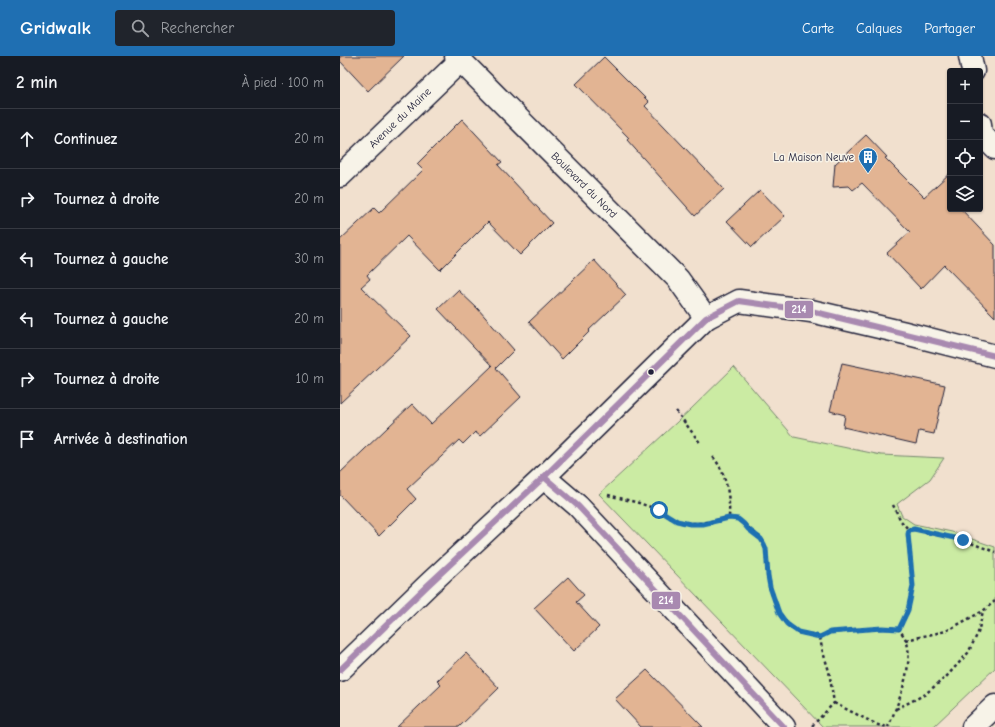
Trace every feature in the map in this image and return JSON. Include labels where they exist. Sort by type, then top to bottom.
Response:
[{"type":"street","points":[[970,56],[972,68]]},
{"type":"street","name":"Avenue du Maine","points":[[340,176],[458,58]]},
{"type":"street","name":"Boulevard du Nord","points":[[458,58],[678,279],[706,318]]},
{"type":"street","points":[[983,136],[995,148]]},
{"type":"street","points":[[340,670],[428,585],[544,477],[706,318],[739,301],[811,311],[995,356]]},
{"type":"street","points":[[544,477],[578,506],[784,727]]},
{"type":"street","points":[[973,727],[995,706]]},
{"type":"path","points":[[676,411],[701,444]]},
{"type":"path","points":[[712,457],[722,471],[728,491],[729,518]]},
{"type":"path","points":[[601,495],[607,495],[639,503],[659,510],[677,521],[690,524],[703,524],[729,518],[738,519],[761,539],[764,544],[766,549],[770,587],[779,613],[787,624],[798,632],[820,637],[830,632],[882,628],[899,629]]},
{"type":"path","points":[[893,505],[901,521],[909,530],[908,534],[913,586],[908,610],[899,629]]},
{"type":"path","points":[[909,530],[914,529],[963,540],[995,552]]},
{"type":"path","points":[[906,640],[946,631],[984,611],[995,601]]},
{"type":"path","points":[[896,709],[924,695],[946,677],[968,653],[978,633],[984,611]]},
{"type":"path","points":[[834,703],[878,725],[889,727],[902,694],[909,656],[906,640],[899,629]]},
{"type":"path","points":[[820,637],[829,671],[834,703]]},
{"type":"path","points":[[811,727],[834,703]]},
{"type":"green space","points":[[734,367],[794,437],[881,455],[944,458],[930,479],[897,504],[902,516],[914,524],[952,532],[995,547],[995,668],[933,727],[823,727],[599,494]]},
{"type":"building","points":[[340,56],[404,56],[368,91],[340,61]]},
{"type":"building","points":[[604,57],[649,102],[645,106],[724,189],[695,216],[627,140],[629,138],[576,84]]},
{"type":"building","points":[[462,119],[502,162],[498,165],[552,223],[520,255],[488,222],[440,270],[407,236],[367,275],[370,279],[361,287],[411,336],[340,403],[340,240],[374,208],[379,213],[423,170],[417,164]]},
{"type":"building","points":[[866,135],[887,157],[885,158],[924,197],[947,176],[947,212],[964,212],[995,245],[995,317],[944,265],[921,289],[887,253],[910,232],[862,183],[853,190],[849,186],[833,187],[835,164]]},
{"type":"building","points":[[760,190],[785,216],[752,247],[727,221]]},
{"type":"building","points":[[594,260],[626,295],[589,330],[590,331],[562,359],[529,322]]},
{"type":"building","points":[[458,290],[478,309],[514,350],[496,368],[521,397],[480,436],[475,432],[463,444],[459,440],[407,489],[416,499],[379,536],[340,495],[340,473],[412,404],[431,424],[492,366],[438,309]]},
{"type":"building","points":[[842,363],[945,385],[934,434],[919,431],[916,444],[843,427],[845,415],[830,411]]},
{"type":"building","points":[[568,577],[584,595],[576,602],[599,627],[574,651],[534,608]]},
{"type":"building","points":[[466,653],[499,688],[459,727],[397,727],[441,685],[437,681]]},
{"type":"building","points":[[647,670],[703,727],[641,727],[615,699]]},
{"type":"transit line","name":"214","points":[[340,670],[428,585],[544,477],[706,318],[739,301],[811,311],[995,356]]},
{"type":"transit line","name":"214","points":[[544,477],[578,506],[784,727]]},
{"type":"place","name":"La Maison Neuve","points":[[868,174]]},
{"type":"route","points":[[659,510],[677,521],[690,524],[703,524],[729,518],[738,519],[761,539],[764,544],[766,549],[770,587],[779,613],[787,624],[798,632],[820,637],[830,632],[882,628],[899,629],[908,610],[913,586],[908,534],[909,530],[914,529],[963,540]]}]
